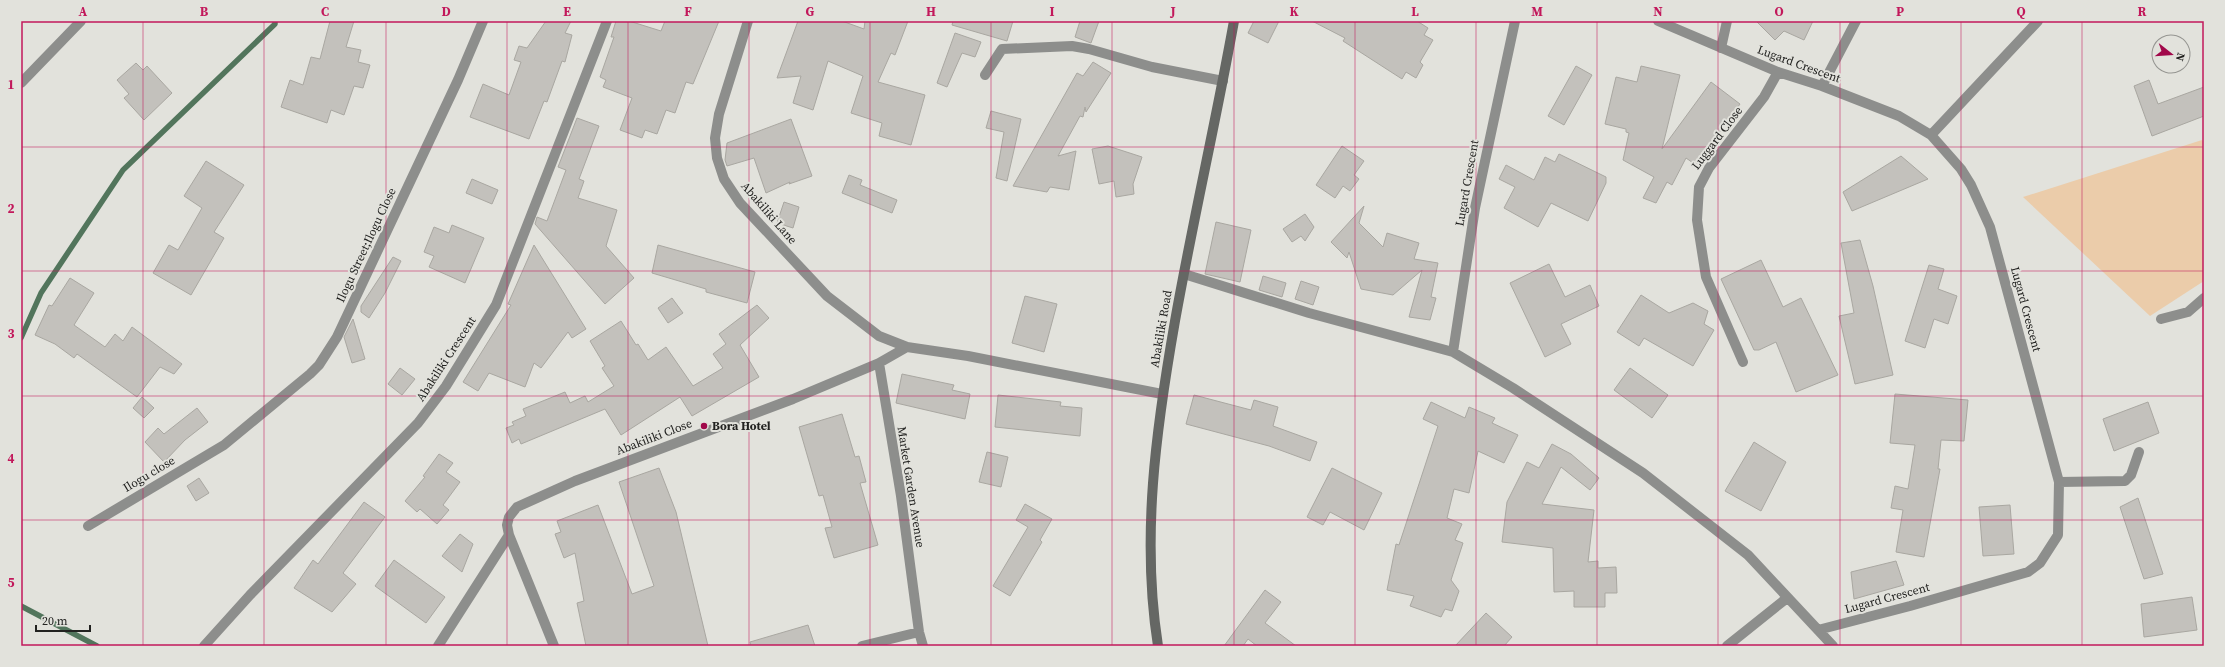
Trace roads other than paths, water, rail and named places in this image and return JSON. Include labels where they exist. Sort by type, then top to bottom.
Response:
[{"type":"main road","name":"Abakiliki Road","points":[[1158,646],[1152,610],[1150,536],[1155,452],[1162,394],[1234,21]]},
{"type":"street","points":[[21,83],[81,21]]},
{"type":"street","name":"Ilogu Street;Ilogu Close","points":[[224,445],[310,374],[329,350],[455,87],[483,21]]},
{"type":"street","name":"Abakiliki Crescent","points":[[204,646],[250,595],[418,423],[446,386],[496,305],[607,21]]},
{"type":"street","name":"Abakiliki Lane","points":[[748,21],[719,114],[715,138],[717,158],[724,180],[740,203],[827,296],[879,336],[907,347],[968,356],[1162,394]]},
{"type":"street","name":"Lugard Crescent","points":[[1453,352],[1475,208],[1515,21]]},
{"type":"street","name":"Lugard Crescent","points":[[1658,21],[1778,72],[1822,86],[1899,116],[1931,135],[1960,169],[1971,185],[1990,227],[2059,482],[2058,535],[2040,563],[2028,572],[1910,606],[1818,630]]},
{"type":"street","points":[[1721,48],[1727,21]]},
{"type":"street","points":[[1822,86],[1856,21]]},
{"type":"street","points":[[1931,135],[2038,21]]},
{"type":"street","points":[[985,75],[1002,50],[1072,46],[1089,49],[1152,67],[1223,81]]},
{"type":"street","name":"Luggard Close","points":[[1743,362],[1706,277],[1697,220],[1699,187],[1709,168],[1764,97],[1778,72]]},
{"type":"street","points":[[1184,274],[1309,313],[1453,352],[1513,388],[1643,473],[1748,555],[1833,646]]},
{"type":"street","points":[[2160,320],[2188,312],[2204,298]]},
{"type":"street","points":[[879,363],[907,347]]},
{"type":"street","name":"Abakiliki Close","points":[[509,535],[507,525],[509,517],[517,507],[576,481],[793,399],[879,363]]},
{"type":"street","name":"Market Garden Avenue","points":[[879,363],[901,496],[919,632],[923,646]]},
{"type":"street","name":"Ilogu close","points":[[88,526],[224,445]]},
{"type":"street","points":[[2059,482],[2125,481],[2131,475],[2139,452]]},
{"type":"street","points":[[438,646],[509,535]]},
{"type":"street","points":[[509,535],[554,646]]},
{"type":"street","points":[[1727,646],[1787,598]]},
{"type":"street","points":[[862,646],[919,632]]},
{"type":"waterway","points":[[21,338],[41,293],[123,170],[275,24],[275,21]]},
{"type":"waterway","points":[[21,606],[97,646]]},
{"type":"place","name":"Bora Hotel","points":[[704,426]]}]
